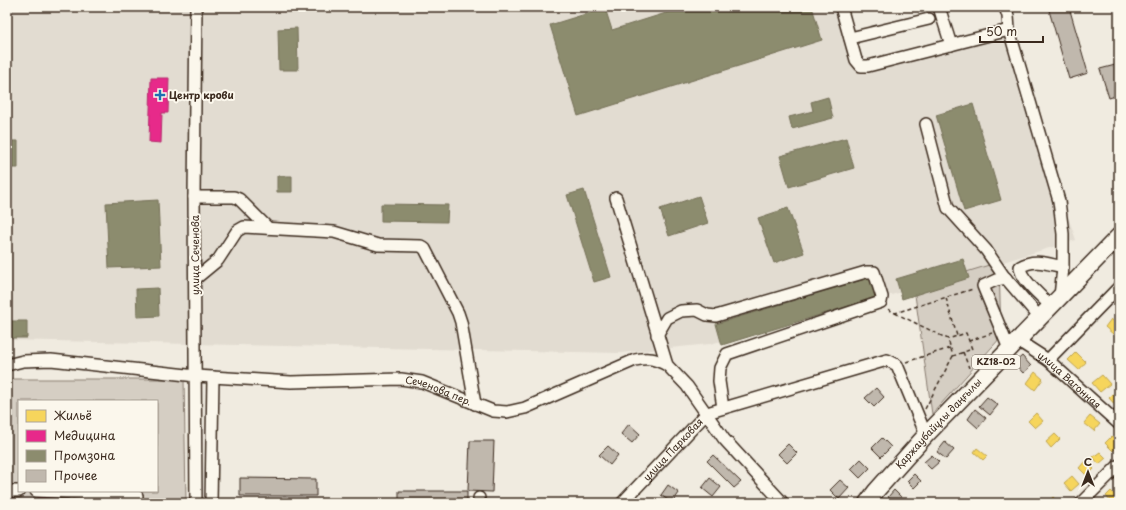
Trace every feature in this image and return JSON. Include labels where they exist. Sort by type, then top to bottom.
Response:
[{"type":"highway","name":"Қаржаубайұлы даңғылы","points":[[860,503],[871,497],[926,435],[1119,236]]},
{"type":"street","name":"улица Сеченова","points":[[196,7],[194,197],[196,503]]},
{"type":"street","points":[[841,7],[856,60],[861,66],[868,66],[1009,30]]},
{"type":"street","points":[[939,7],[951,45]]},
{"type":"street","points":[[1006,7],[1009,30],[1058,201],[1063,234],[1063,266],[1056,302],[1025,280],[1020,272],[1020,267],[1027,262],[1039,262],[1063,266]]},
{"type":"street","points":[[850,38],[929,19]]},
{"type":"street","points":[[926,124],[948,208],[986,250],[1006,278],[1040,318]]},
{"type":"street","points":[[194,197],[234,197],[238,199],[268,228]]},
{"type":"street","points":[[616,198],[667,365],[687,386],[724,439],[783,503]]},
{"type":"street","points":[[195,279],[218,260],[237,231],[244,227],[334,232],[378,245],[421,246],[425,249],[458,313],[461,322],[475,404]]},
{"type":"street","points":[[657,335],[667,318],[681,311],[697,310],[707,315],[716,316],[866,272],[874,272],[882,297],[881,302],[727,354],[720,368],[719,381],[723,408]]},
{"type":"street","points":[[1006,278],[996,280],[983,286],[1001,330],[1013,344]]},
{"type":"street","points":[[1048,360],[1119,287]]},
{"type":"street","name":"улица Вагонная","points":[[1013,344],[1048,360],[1119,424]]},
{"type":"street","name":"Сеченова пер.","points":[[7,365],[23,361],[51,360],[196,376],[292,382],[401,379],[422,382],[493,411],[507,412],[525,408],[635,360],[644,358],[656,359],[667,365]]},
{"type":"street","points":[[707,413],[887,360],[897,365],[926,435]]},
{"type":"street","points":[[212,503],[213,377]]},
{"type":"street","name":"улица Парковая","points":[[622,503],[707,413]]},
{"type":"street","points":[[1082,503],[1119,465]]},
{"type":"street","points":[[7,491],[18,491]]},
{"type":"street","points":[[43,492],[82,498],[138,496]]},
{"type":"path","points":[[895,313],[983,286]]},
{"type":"path","points":[[946,298],[957,336]]},
{"type":"path","points":[[881,302],[891,312],[948,339],[966,333],[972,349],[953,356],[920,419]]},
{"type":"path","points":[[969,341],[1001,330]]},
{"type":"path","points":[[948,339],[953,356]]},
{"type":"path","points":[[897,365],[951,348]]},
{"type":"path","points":[[963,352],[969,368]]},
{"type":"shaded area","points":[[7,7],[847,7],[866,70],[1004,31],[1076,240],[906,291],[710,344],[620,353],[7,340]]},
{"type":"shaded area","points":[[999,262],[1001,337],[932,414],[914,288]]},
{"type":"shaded area","points":[[7,379],[184,379],[186,503],[7,503]]},
{"type":"building: Жильё","points":[[1111,319],[1119,325],[1119,329],[1114,335],[1105,327]]},
{"type":"building: Жильё","points":[[1076,352],[1086,362],[1079,370],[1068,360]]},
{"type":"building: Жильё","points":[[1035,372],[1043,379],[1035,390],[1027,383]]},
{"type":"building: Жильё","points":[[1102,375],[1110,384],[1100,392],[1092,383]]},
{"type":"building: Жильё","points":[[1117,390],[1119,391],[1119,405],[1117,407],[1109,398]]},
{"type":"building: Жильё","points":[[1036,413],[1043,421],[1035,428],[1028,421]]},
{"type":"building: Жильё","points":[[1090,416],[1100,424],[1094,431],[1084,423]]},
{"type":"building: Жильё","points":[[1055,434],[1060,439],[1051,448],[1046,442]]},
{"type":"building: Жильё","points":[[1112,436],[1119,444],[1113,451],[1105,443]]},
{"type":"building: Жильё","points":[[977,448],[987,456],[983,460],[974,452]]},
{"type":"building: Жильё","points":[[1100,452],[1106,458],[1099,464],[1093,457]]},
{"type":"building: Жильё","points":[[1085,461],[1094,469],[1087,476],[1079,468]]},
{"type":"building: Жильё","points":[[1072,476],[1079,484],[1071,491],[1064,483]]},
{"type":"building: Жильё","points":[[1111,491],[1119,499],[1117,503],[1112,503],[1106,496]]},
{"type":"building: Жильё","points":[[1053,497],[1059,503],[1047,503]]},
{"type":"building: Медицина","name":"Центр крови","points":[[151,78],[169,78],[168,113],[162,113],[161,143],[149,142]]},
{"type":"building: Медицина","points":[[37,495],[54,495],[54,503],[37,503]]},
{"type":"building: Промзона","points":[[685,7],[812,7],[822,40],[578,116],[550,25],[605,8],[612,30]]},
{"type":"building: Промзона","points":[[297,28],[298,70],[279,70],[278,29]]},
{"type":"building: Промзона","points":[[828,97],[833,118],[792,129],[789,117],[813,111],[811,102]]},
{"type":"building: Промзона","points":[[973,104],[1001,200],[964,211],[936,115]]},
{"type":"building: Промзона","points":[[846,138],[854,168],[789,187],[780,156]]},
{"type":"building: Промзона","points":[[7,141],[18,141],[18,168],[7,168]]},
{"type":"building: Промзона","points":[[277,176],[292,176],[292,192],[277,192]]},
{"type":"building: Промзона","points":[[584,190],[611,277],[594,282],[567,195]]},
{"type":"building: Промзона","points":[[699,196],[708,223],[669,236],[660,209]]},
{"type":"building: Промзона","points":[[158,200],[161,266],[109,268],[106,203]]},
{"type":"building: Промзона","points":[[381,204],[448,205],[447,222],[381,221]]},
{"type":"building: Промзона","points":[[788,208],[804,253],[774,263],[758,218]]},
{"type":"building: Промзона","points":[[963,259],[969,278],[902,299],[896,279]]},
{"type":"building: Промзона","points":[[871,277],[878,297],[722,345],[716,324]]},
{"type":"building: Промзона","points":[[158,288],[159,316],[137,317],[136,289]]},
{"type":"building: Промзона","points":[[7,321],[27,321],[27,338],[7,338]]},
{"type":"building: Прочее","points":[[1048,7],[1069,7],[1088,73],[1069,79]]},
{"type":"building: Прочее","points":[[1119,64],[1119,95],[1109,98],[1100,69]]},
{"type":"building: Прочее","points":[[1022,356],[1031,366],[1023,373],[1014,363]]},
{"type":"building: Прочее","points":[[876,388],[884,397],[874,407],[865,398]]},
{"type":"building: Прочее","points":[[987,397],[998,405],[990,415],[979,406]]},
{"type":"building: Прочее","points":[[975,409],[986,418],[978,428],[968,419]]},
{"type":"building: Прочее","points":[[629,424],[640,434],[632,443],[621,434]]},
{"type":"building: Прочее","points":[[882,438],[891,447],[881,457],[872,448]]},
{"type":"building: Прочее","points":[[470,441],[494,441],[492,492],[468,491]]},
{"type":"building: Прочее","points":[[945,442],[954,450],[946,459],[937,452]]},
{"type":"building: Прочее","points":[[788,444],[797,453],[787,463],[778,454]]},
{"type":"building: Прочее","points":[[608,446],[618,455],[610,465],[599,455]]},
{"type":"building: Прочее","points":[[713,455],[741,482],[734,488],[707,461]]},
{"type":"building: Прочее","points":[[932,455],[939,462],[931,469],[924,462]]},
{"type":"building: Прочее","points":[[861,459],[870,468],[860,478],[851,469]]},
{"type":"building: Прочее","points":[[914,474],[921,481],[914,488],[907,481]]},
{"type":"building: Прочее","points":[[240,478],[316,479],[316,496],[240,496]]},
{"type":"building: Прочее","points":[[710,478],[721,487],[713,497],[702,488]]},
{"type":"building: Прочее","points":[[840,480],[849,488],[839,499],[830,490]]},
{"type":"building: Прочее","points":[[668,485],[679,493],[672,503],[661,495]]},
{"type":"building: Прочее","points":[[894,490],[902,498],[897,503],[888,497]]},
{"type":"building: Прочее","points":[[399,491],[467,491],[467,503],[399,503]]},
{"type":"place","name":"Центр крови","points":[[160,95]]}]
